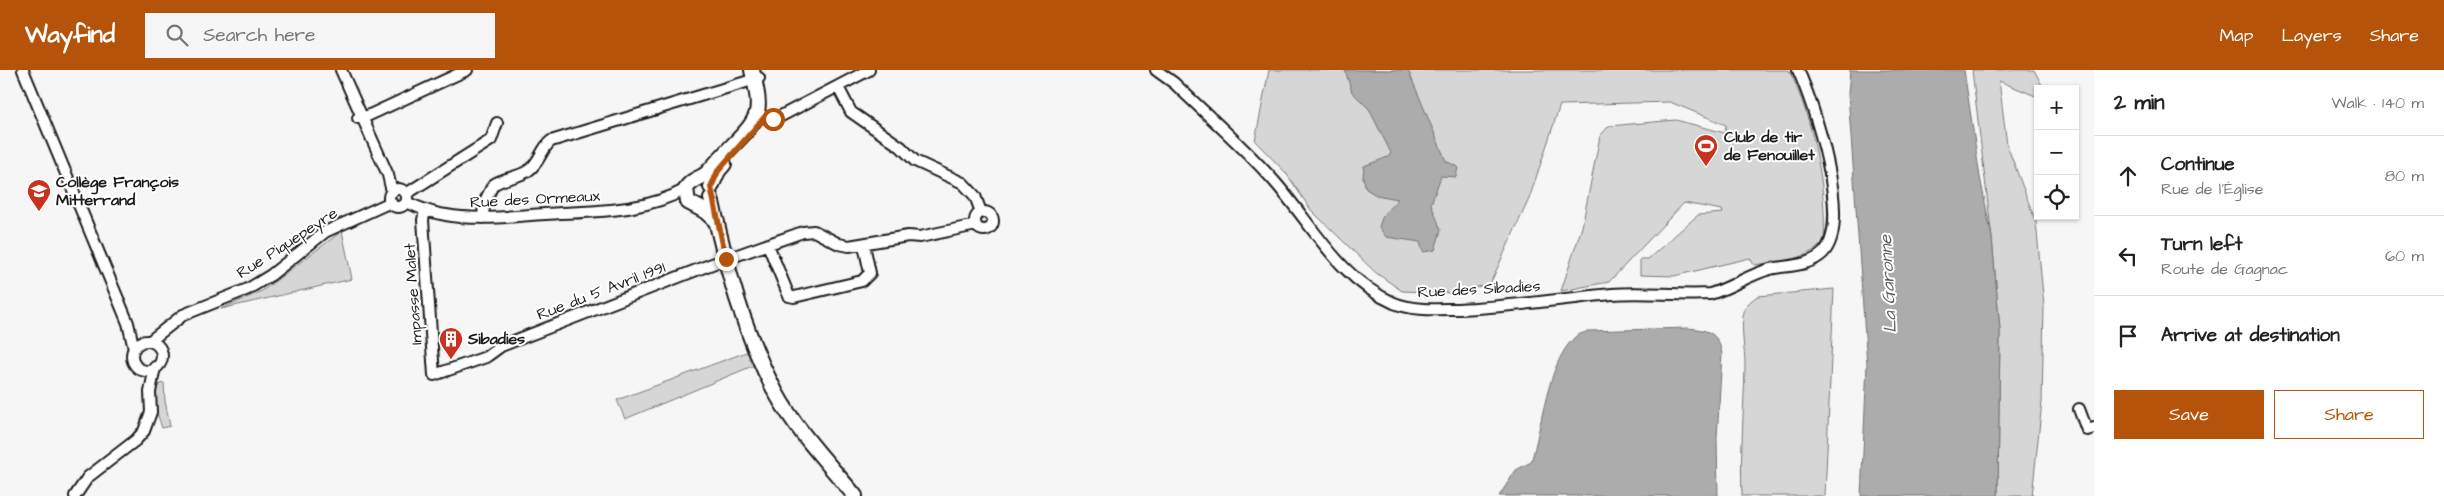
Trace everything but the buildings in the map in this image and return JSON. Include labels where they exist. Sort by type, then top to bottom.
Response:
[{"type":"main road","points":[[754,76],[763,114]]},
{"type":"main road","points":[[717,222],[686,198],[691,184],[706,174],[763,114]]},
{"type":"main road","points":[[695,205],[706,204],[718,171],[763,114]]},
{"type":"main road","points":[[691,184],[704,181],[711,192],[737,301],[777,394],[799,427],[855,496]]},
{"type":"street","points":[[23,70],[128,323],[134,349],[134,362],[141,369],[150,392]]},
{"type":"street","name":"Rue des Ormeaux","points":[[341,70],[360,118],[399,196],[425,211],[446,216],[483,218],[620,210],[667,199],[691,184]]},
{"type":"street","points":[[360,118],[467,70]]},
{"type":"street","points":[[763,114],[781,116],[869,70]]},
{"type":"street","name":"Rue des Sibadies","points":[[1156,70],[1174,83],[1274,181],[1313,233],[1346,270],[1366,287],[1397,304],[1425,309],[1480,308],[1614,294],[1694,295],[1721,291],[1752,274],[1814,260],[1824,252],[1831,242],[1835,204],[1815,114],[1798,70]]},
{"type":"street","points":[[483,218],[484,203],[493,185],[499,180],[530,169],[536,163],[544,147],[551,142],[754,76]]},
{"type":"street","points":[[838,87],[851,112],[901,148],[915,161],[963,183],[975,196],[981,212]]},
{"type":"street","name":"Rue Piquepeyre","points":[[134,349],[183,315],[248,289],[271,275],[325,232],[399,196],[491,140],[497,123]]},
{"type":"street","name":"Rue des Ormeaux","points":[[667,199],[695,205]]},
{"type":"street","name":"Impasse Malet","points":[[425,211],[422,220],[434,375]]},
{"type":"street","points":[[981,212],[988,212],[992,216],[993,225],[986,230],[980,229],[976,225],[975,219],[981,212]]},
{"type":"street","name":"Rue du 5 Avril 1991","points":[[434,375],[486,357],[501,346],[726,259],[803,232],[814,231],[839,244],[864,245],[908,236],[920,237],[976,225]]},
{"type":"street","points":[[768,245],[784,290],[789,296],[794,298],[862,281],[870,273],[864,245]]},
{"type":"street","points":[[141,369],[151,370],[161,359],[160,350],[172,322]]},
{"type":"street","points":[[128,323],[147,341],[160,350]]},
{"type":"street","points":[[75,496],[88,477],[136,440],[144,431],[151,412],[150,392],[155,367]]},
{"type":"street","points":[[2080,409],[2087,430],[2094,428]]},
{"type":"shaded area","points":[[1269,70],[1789,70],[1805,110],[1817,154],[1823,199],[1824,242],[1816,249],[1792,260],[1754,265],[1750,258],[1674,276],[1640,275],[1640,259],[1648,259],[1698,215],[1723,213],[1722,210],[1684,203],[1609,282],[1561,291],[1582,227],[1600,136],[1609,126],[1676,120],[1725,133],[1726,125],[1670,102],[1560,105],[1529,199],[1490,284],[1451,293],[1402,291],[1375,272],[1311,210],[1286,173],[1255,141]]},
{"type":"shaded area","points":[[1972,70],[2034,70],[2042,85],[2034,85],[2034,95],[1999,81],[2007,145],[2036,222],[2044,306],[2042,402],[2032,496],[1998,496],[2000,330],[1992,238]]},
{"type":"shaded area","points":[[342,231],[352,279],[221,309],[262,291]]},
{"type":"shaded area","points":[[1834,289],[1825,496],[1742,496],[1745,366],[1743,316],[1745,309],[1758,296]]},
{"type":"shaded area","points":[[749,351],[755,365],[625,419],[617,400]]},
{"type":"shaded area","points":[[164,383],[170,426],[162,428],[157,412],[156,396],[159,384]]},
{"type":"water","points":[[1345,70],[1408,70],[1446,161],[1458,167],[1456,177],[1441,176],[1431,204],[1441,230],[1435,250],[1423,252],[1420,242],[1386,237],[1379,227],[1383,215],[1398,199],[1376,195],[1366,189],[1363,177],[1364,166],[1388,157],[1391,153],[1369,109],[1352,92]]},
{"type":"water","name":"La Garonne","points":[[1850,70],[1964,70],[1980,177],[1992,238],[2000,330],[1998,496],[1861,496],[1867,364],[1848,94]]},
{"type":"water","points":[[1688,328],[1706,331],[1715,337],[1722,354],[1717,438],[1718,496],[1499,496],[1516,470],[1531,462],[1551,379],[1557,363],[1574,338],[1588,331]]},
{"type":"place","name":"Club de tir de Fenouillet","points":[[1706,167]]},
{"type":"place","name":"Collège François Mitterrand","points":[[39,212]]},
{"type":"place","name":"Sibadies","points":[[451,360]]},
{"type":"route","points":[[726,259],[711,198],[711,187],[718,171],[759,127],[764,118],[773,119]]}]
